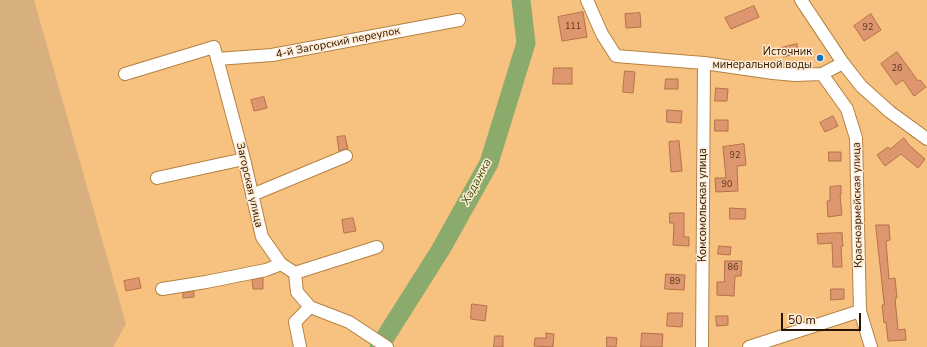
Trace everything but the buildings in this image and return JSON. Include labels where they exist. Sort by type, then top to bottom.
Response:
[{"type":"street","points":[[587,0],[602,34],[616,56],[704,63],[795,75],[822,74],[843,63]]},
{"type":"street","points":[[802,0],[843,63],[861,86],[890,112],[927,139]]},
{"type":"street","name":"4-й Загорский переулок","points":[[125,74],[215,53],[272,55],[459,20]]},
{"type":"street","name":"Загорская улица","points":[[215,53],[244,159],[262,238],[281,264],[295,273]]},
{"type":"street","name":"Комсомольская улица","points":[[702,347],[704,63]]},
{"type":"street","name":"Красноармейская улица","points":[[822,74],[847,109],[856,138],[860,311],[871,347]]},
{"type":"street","points":[[252,195],[346,156]]},
{"type":"street","points":[[157,178],[244,159]]},
{"type":"street","points":[[377,247],[295,273],[298,292],[310,307],[349,322],[387,347]]},
{"type":"street","points":[[162,289],[266,270],[281,264]]},
{"type":"street","points":[[300,347],[295,322],[310,307]]},
{"type":"street","points":[[749,347],[860,311]]},
{"type":"shaded area","points":[[0,0],[34,0],[126,324],[113,347],[0,347]]},
{"type":"waterway","name":"Хадажка","points":[[379,347],[441,249],[489,163],[526,43],[521,0]]},
{"type":"place","name":"Источник минеральной воды","points":[[820,58]]}]
